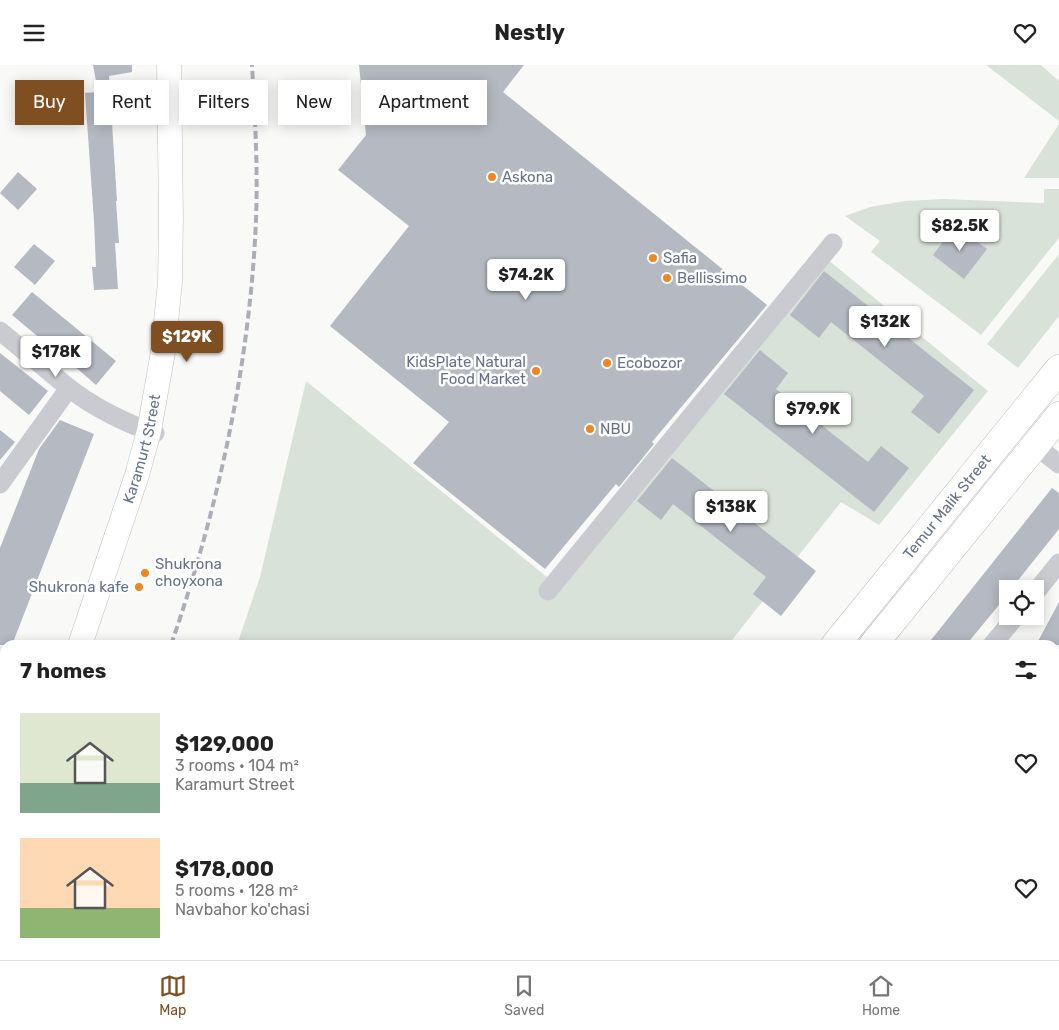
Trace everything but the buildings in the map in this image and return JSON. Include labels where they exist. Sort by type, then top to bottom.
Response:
[{"type":"highway","name":"Temur Malik Street","points":[[839,640],[1059,369]]},
{"type":"highway","name":"Temur Malik Street","points":[[885,640],[1059,416]]},
{"type":"main road","name":"Karamurt Street","points":[[82,640],[152,432],[170,282],[169,65]]},
{"type":"main road","name":"Karamurt Street","points":[[89,640],[131,518],[152,432],[172,333],[178,217],[176,65]]},
{"type":"street","points":[[548,591],[833,243]]},
{"type":"street","points":[[0,331],[80,397],[137,427],[152,432]]},
{"type":"street","points":[[0,483],[69,388]]},
{"type":"street","points":[[1035,445],[1059,464]]},
{"type":"street","points":[[1044,582],[1059,563]]},
{"type":"street","points":[[996,640],[1009,625]]},
{"type":"shaded area","points":[[986,65],[1041,65],[1059,81],[1059,121]]},
{"type":"shaded area","points":[[1059,124],[1059,178],[1024,178]]},
{"type":"shaded area","points":[[1044,189],[1059,189],[1059,238],[981,335],[871,252],[880,241],[845,216],[870,207],[905,201],[944,199],[1044,203]]},
{"type":"shaded area","points":[[816,250],[988,391],[879,525],[841,502],[732,640],[239,640],[260,577],[306,381],[558,586]]},
{"type":"shaded area","points":[[1059,254],[1059,316],[1018,368],[987,344]]},
{"type":"railway","points":[[173,640],[188,594],[217,489],[239,382],[247,328],[253,274],[257,201],[252,65]]},
{"type":"place","name":"Askona","points":[[492,177]]},
{"type":"place","name":"Safia","points":[[653,258]]},
{"type":"place","name":"Bellissimo","points":[[667,278]]},
{"type":"place","name":"Ecobozor","points":[[607,363]]},
{"type":"place","name":"KidsPlate Natural Food Market","points":[[536,371]]},
{"type":"place","name":"NBU","points":[[590,429]]},
{"type":"place","name":"Shukrona choyxona","points":[[145,573]]},
{"type":"place","name":"Shukrona kafe","points":[[139,587]]}]
